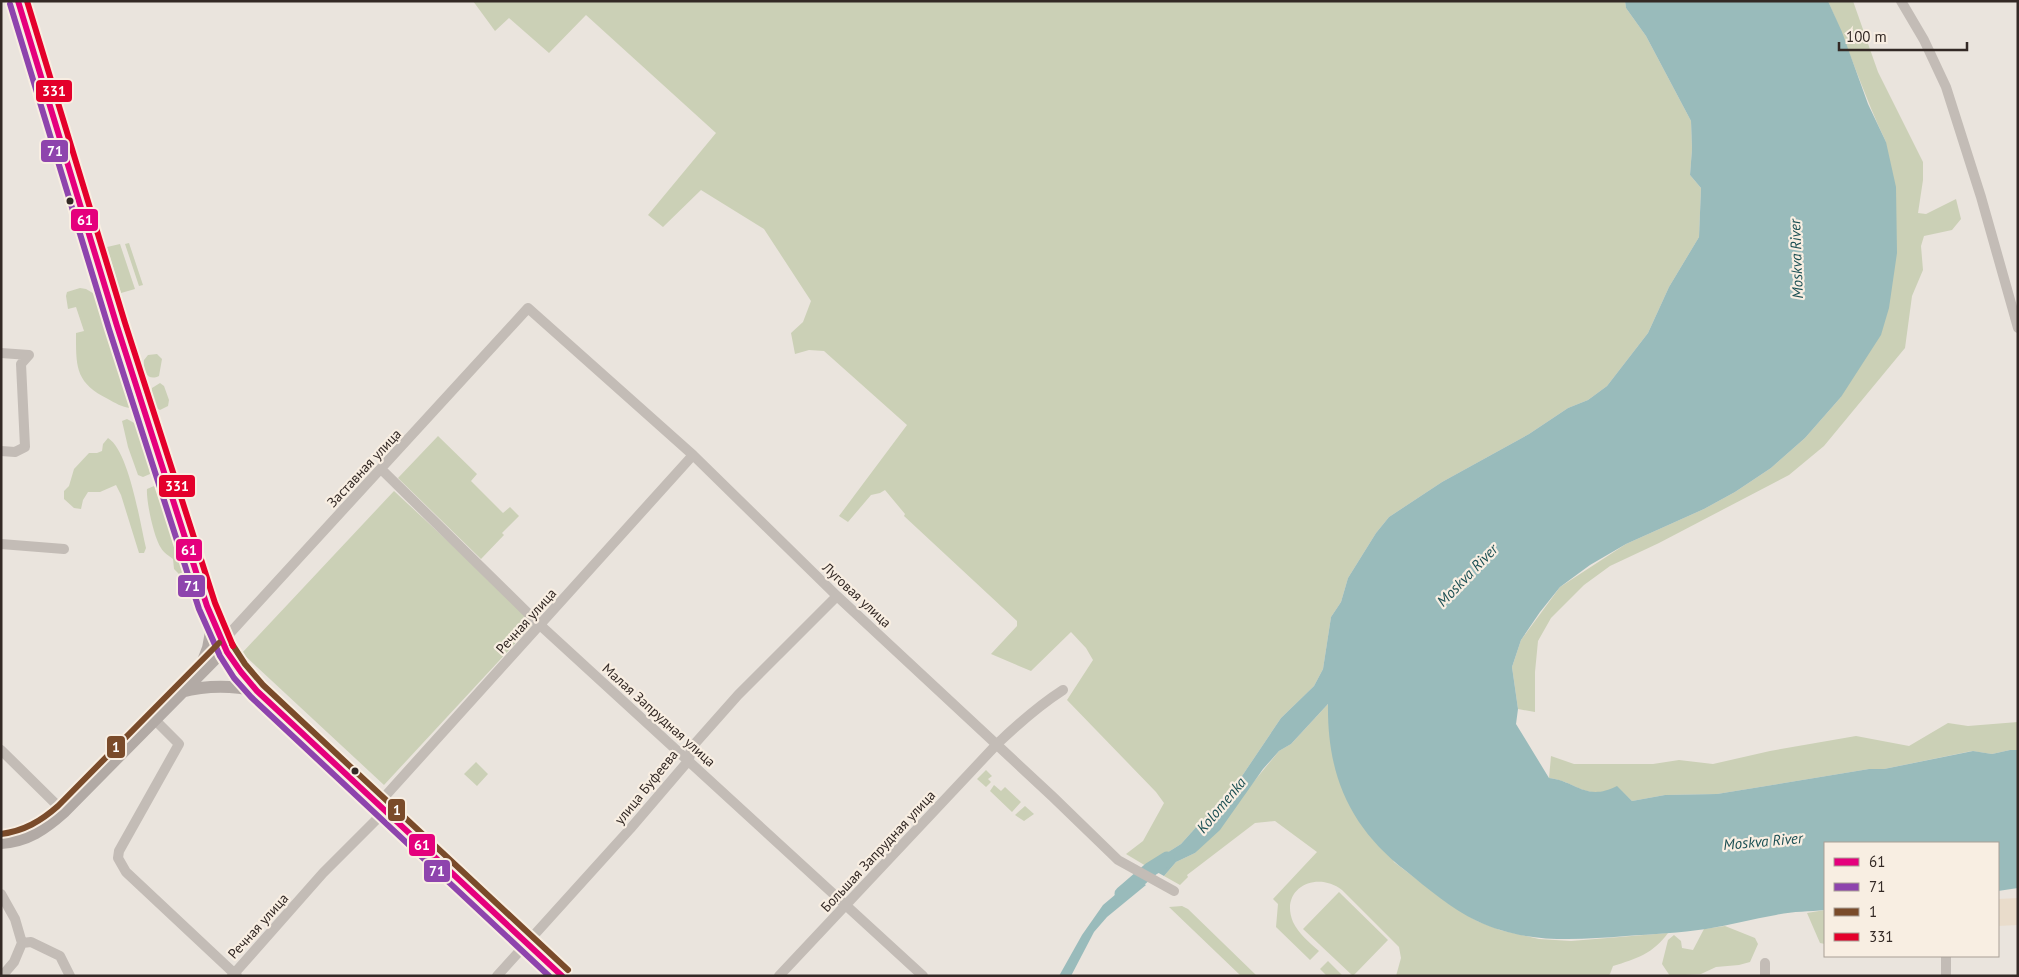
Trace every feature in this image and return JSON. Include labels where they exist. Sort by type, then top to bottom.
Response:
[{"type":"main road","points":[[18,1],[117,326],[212,621],[225,649],[238,669],[257,691],[562,976]]},
{"type":"main road","points":[[197,676],[208,648],[212,621]]},
{"type":"main road","points":[[2,844],[33,836],[64,812],[225,649]]},
{"type":"main road","points":[[181,692],[207,686],[231,686],[257,691]]},
{"type":"street","points":[[1901,1],[1924,40],[1946,87],[1981,197],[2018,328]]},
{"type":"street","name":"Луговая улица","points":[[528,308],[693,455],[837,596],[997,744],[1118,860],[1174,891]]},
{"type":"street","name":"Заставная улица","points":[[225,649],[230,633],[528,308]]},
{"type":"street","points":[[1,352],[29,355],[21,364],[25,447],[15,452],[1,451]]},
{"type":"street","name":"Речная улица","points":[[234,975],[540,625],[693,455]]},
{"type":"street","name":"Малая Запрудная улица","points":[[382,469],[540,625],[923,976]]},
{"type":"street","points":[[1,544],[64,549]]},
{"type":"street","name":"улица Буфеева","points":[[497,976],[630,829],[689,760],[691,748],[738,695],[837,596]]},
{"type":"street","name":"Большая Запрудная улица","points":[[779,976],[997,744],[1043,702],[1063,690]]},
{"type":"street","points":[[155,720],[179,744],[119,851],[118,858],[126,872],[234,975]]},
{"type":"street","points":[[1,750],[64,812]]},
{"type":"street","points":[[1,894],[15,919],[22,943],[14,962],[2,976]]},
{"type":"street","points":[[22,943],[31,942],[60,956],[70,976]]},
{"type":"street","points":[[1946,957],[1946,976]]},
{"type":"street","points":[[1764,963],[1765,976]]},
{"type":"green space","points":[[473,1],[1625,1],[1626,8],[1646,36],[1691,121],[1692,149],[1690,175],[1701,188],[1699,237],[1669,287],[1648,333],[1607,386],[1588,400],[1568,408],[1529,434],[1442,482],[1389,517],[1376,533],[1348,578],[1341,602],[1331,617],[1323,669],[1314,686],[1281,718],[1242,776],[1181,844],[1146,866],[1126,854],[1143,841],[1164,803],[1156,792],[1067,700],[1093,660],[1086,648],[1071,632],[1031,671],[991,654],[1017,626],[1017,621],[904,516],[905,514],[885,490],[871,495],[848,522],[839,516],[907,425],[824,351],[809,350],[795,354],[791,333],[803,322],[811,301],[764,229],[701,190],[663,227],[648,215],[716,133],[586,15],[549,53],[509,18],[495,31]]},
{"type":"green space","points":[[1828,1],[1853,1],[1878,72],[1923,162],[1923,180],[1918,213],[1926,214],[1956,199],[1961,219],[1952,230],[1924,236],[1921,246],[1923,270],[1912,296],[1905,348],[1824,446],[1789,475],[1659,543],[1610,566],[1584,585],[1551,618],[1538,641],[1535,672],[1535,712],[1518,709],[1512,667],[1521,640],[1560,587],[1626,544],[1704,509],[1735,492],[1771,468],[1805,438],[1841,397],[1886,142]]},
{"type":"green space","points":[[129,243],[143,285],[139,286],[125,244]]},
{"type":"green space","points":[[120,244],[135,289],[121,293],[107,247]]},
{"type":"green space","points":[[80,288],[86,289],[98,296],[131,401],[132,406],[130,408],[119,405],[97,393],[83,380],[77,364],[76,333],[84,331],[76,307],[68,309],[66,296],[67,292]]},
{"type":"green space","points":[[157,354],[162,359],[159,376],[151,377],[145,371],[144,360],[148,355]]},
{"type":"green space","points":[[160,383],[164,386],[169,400],[168,406],[160,410],[153,406],[151,399],[152,388]]},
{"type":"green space","points":[[127,419],[138,425],[147,454],[150,474],[143,477],[138,475],[128,447],[122,421]]},
{"type":"green space","points":[[438,436],[477,474],[471,481],[503,513],[510,507],[519,516],[481,559],[398,478]]},
{"type":"green space","points":[[108,438],[115,445],[128,472],[146,548],[144,553],[139,553],[121,495],[116,485],[100,492],[88,492],[83,500],[81,509],[74,508],[64,499],[64,491],[69,486],[74,469],[89,453],[102,451],[103,444]]},
{"type":"green space","points":[[154,486],[158,491],[170,530],[174,533],[186,562],[185,571],[179,574],[174,569],[173,559],[158,543],[153,528],[147,489]]},
{"type":"green space","points":[[394,491],[535,622],[384,785],[242,653]]},
{"type":"green space","points":[[1329,703],[1394,862],[1449,904],[1477,921],[1500,930],[1539,939],[1571,941],[1668,933],[1651,950],[1629,961],[1613,966],[1608,976],[1396,976],[1401,958],[1399,947],[1342,890],[1332,884],[1312,882],[1296,892],[1291,900],[1290,910],[1295,926],[1319,951],[1310,960],[1276,927],[1278,904],[1273,899],[1317,852],[1275,821],[1255,823],[1187,875],[1188,877],[1180,885],[1164,876],[1176,862],[1195,853],[1279,751],[1291,744]]},
{"type":"green space","points":[[2018,722],[2018,750],[1992,754],[1972,751],[1884,769],[1869,769],[1717,794],[1665,795],[1632,801],[1617,787],[1606,791],[1589,792],[1549,778],[1551,756],[1574,764],[1653,764],[1679,760],[1713,764],[1770,751],[1856,736],[1909,746],[1948,723],[1968,726]]},
{"type":"green space","points":[[476,762],[488,774],[477,786],[464,774]]},
{"type":"green space","points":[[986,770],[992,776],[988,779],[991,782],[986,787],[977,779]]},
{"type":"green space","points":[[994,785],[1001,791],[1005,787],[1021,802],[1012,812],[990,791]]},
{"type":"green space","points":[[1025,806],[1034,814],[1024,821],[1015,815]]},
{"type":"green space","points":[[1339,892],[1388,940],[1353,976],[1303,929]]},
{"type":"green space","points":[[1182,906],[1188,909],[1257,976],[1241,976],[1169,907]]},
{"type":"green space","points":[[1824,910],[1824,944],[1820,943],[1807,913]]},
{"type":"green space","points":[[1725,926],[1755,938],[1758,944],[1750,962],[1716,967],[1701,974],[1670,976],[1662,964],[1668,940],[1674,935],[1681,941],[1682,948],[1693,950],[1704,929]]},
{"type":"green space","points":[[1328,961],[1343,976],[1327,976],[1320,969]]},
{"type":"shaded area","points":[[2018,898],[2018,925],[1999,926],[1999,899]]},
{"type":"water","name":"Moskva River","points":[[1625,1],[1828,1],[1842,32],[1868,104],[1886,142],[1896,187],[1897,253],[1889,308],[1881,335],[1841,397],[1805,438],[1771,468],[1735,492],[1704,509],[1626,544],[1590,565],[1560,587],[1521,640],[1512,667],[1518,709],[1516,724],[1549,778],[1597,792],[1617,786],[1632,801],[1665,795],[1717,794],[1869,769],[1884,769],[1973,751],[1992,754],[2018,750],[2018,888],[1999,891],[1999,842],[1824,842],[1824,910],[1788,913],[1686,932],[1569,939],[1551,939],[1514,934],[1477,921],[1449,905],[1386,854],[1370,836],[1356,817],[1345,797],[1337,776],[1329,729],[1328,704],[1291,744],[1279,751],[1263,769],[1220,830],[1195,853],[1176,862],[1164,876],[1146,866],[1181,844],[1242,776],[1281,718],[1314,686],[1323,669],[1331,617],[1341,602],[1348,578],[1376,533],[1389,517],[1442,482],[1529,434],[1568,408],[1588,400],[1607,386],[1648,333],[1669,287],[1699,237],[1701,188],[1690,175],[1692,149],[1691,121],[1646,36],[1626,8]]},
{"type":"water","points":[[1135,878],[1146,885],[1107,917],[1094,932],[1071,976],[1059,976],[1082,935],[1103,905]]},
{"type":"waterway","name":"Kolomenka","points":[[1122,894],[1151,869],[1167,859]]},
{"type":"transit line","name":"61","points":[[18,1],[117,326],[207,606],[227,652],[257,691],[562,976]]},
{"type":"transit line","name":"331","points":[[27,1],[125,323],[215,603],[233,646]]},
{"type":"transit line","name":"71","points":[[10,4],[109,329],[199,609],[220,656],[234,678],[251,697],[549,976]]},
{"type":"transit line","name":"1","points":[[1,834],[32,824],[58,806],[219,643]]},
{"type":"transit line","name":"1","points":[[232,644],[245,664],[263,685],[568,970]]}]
